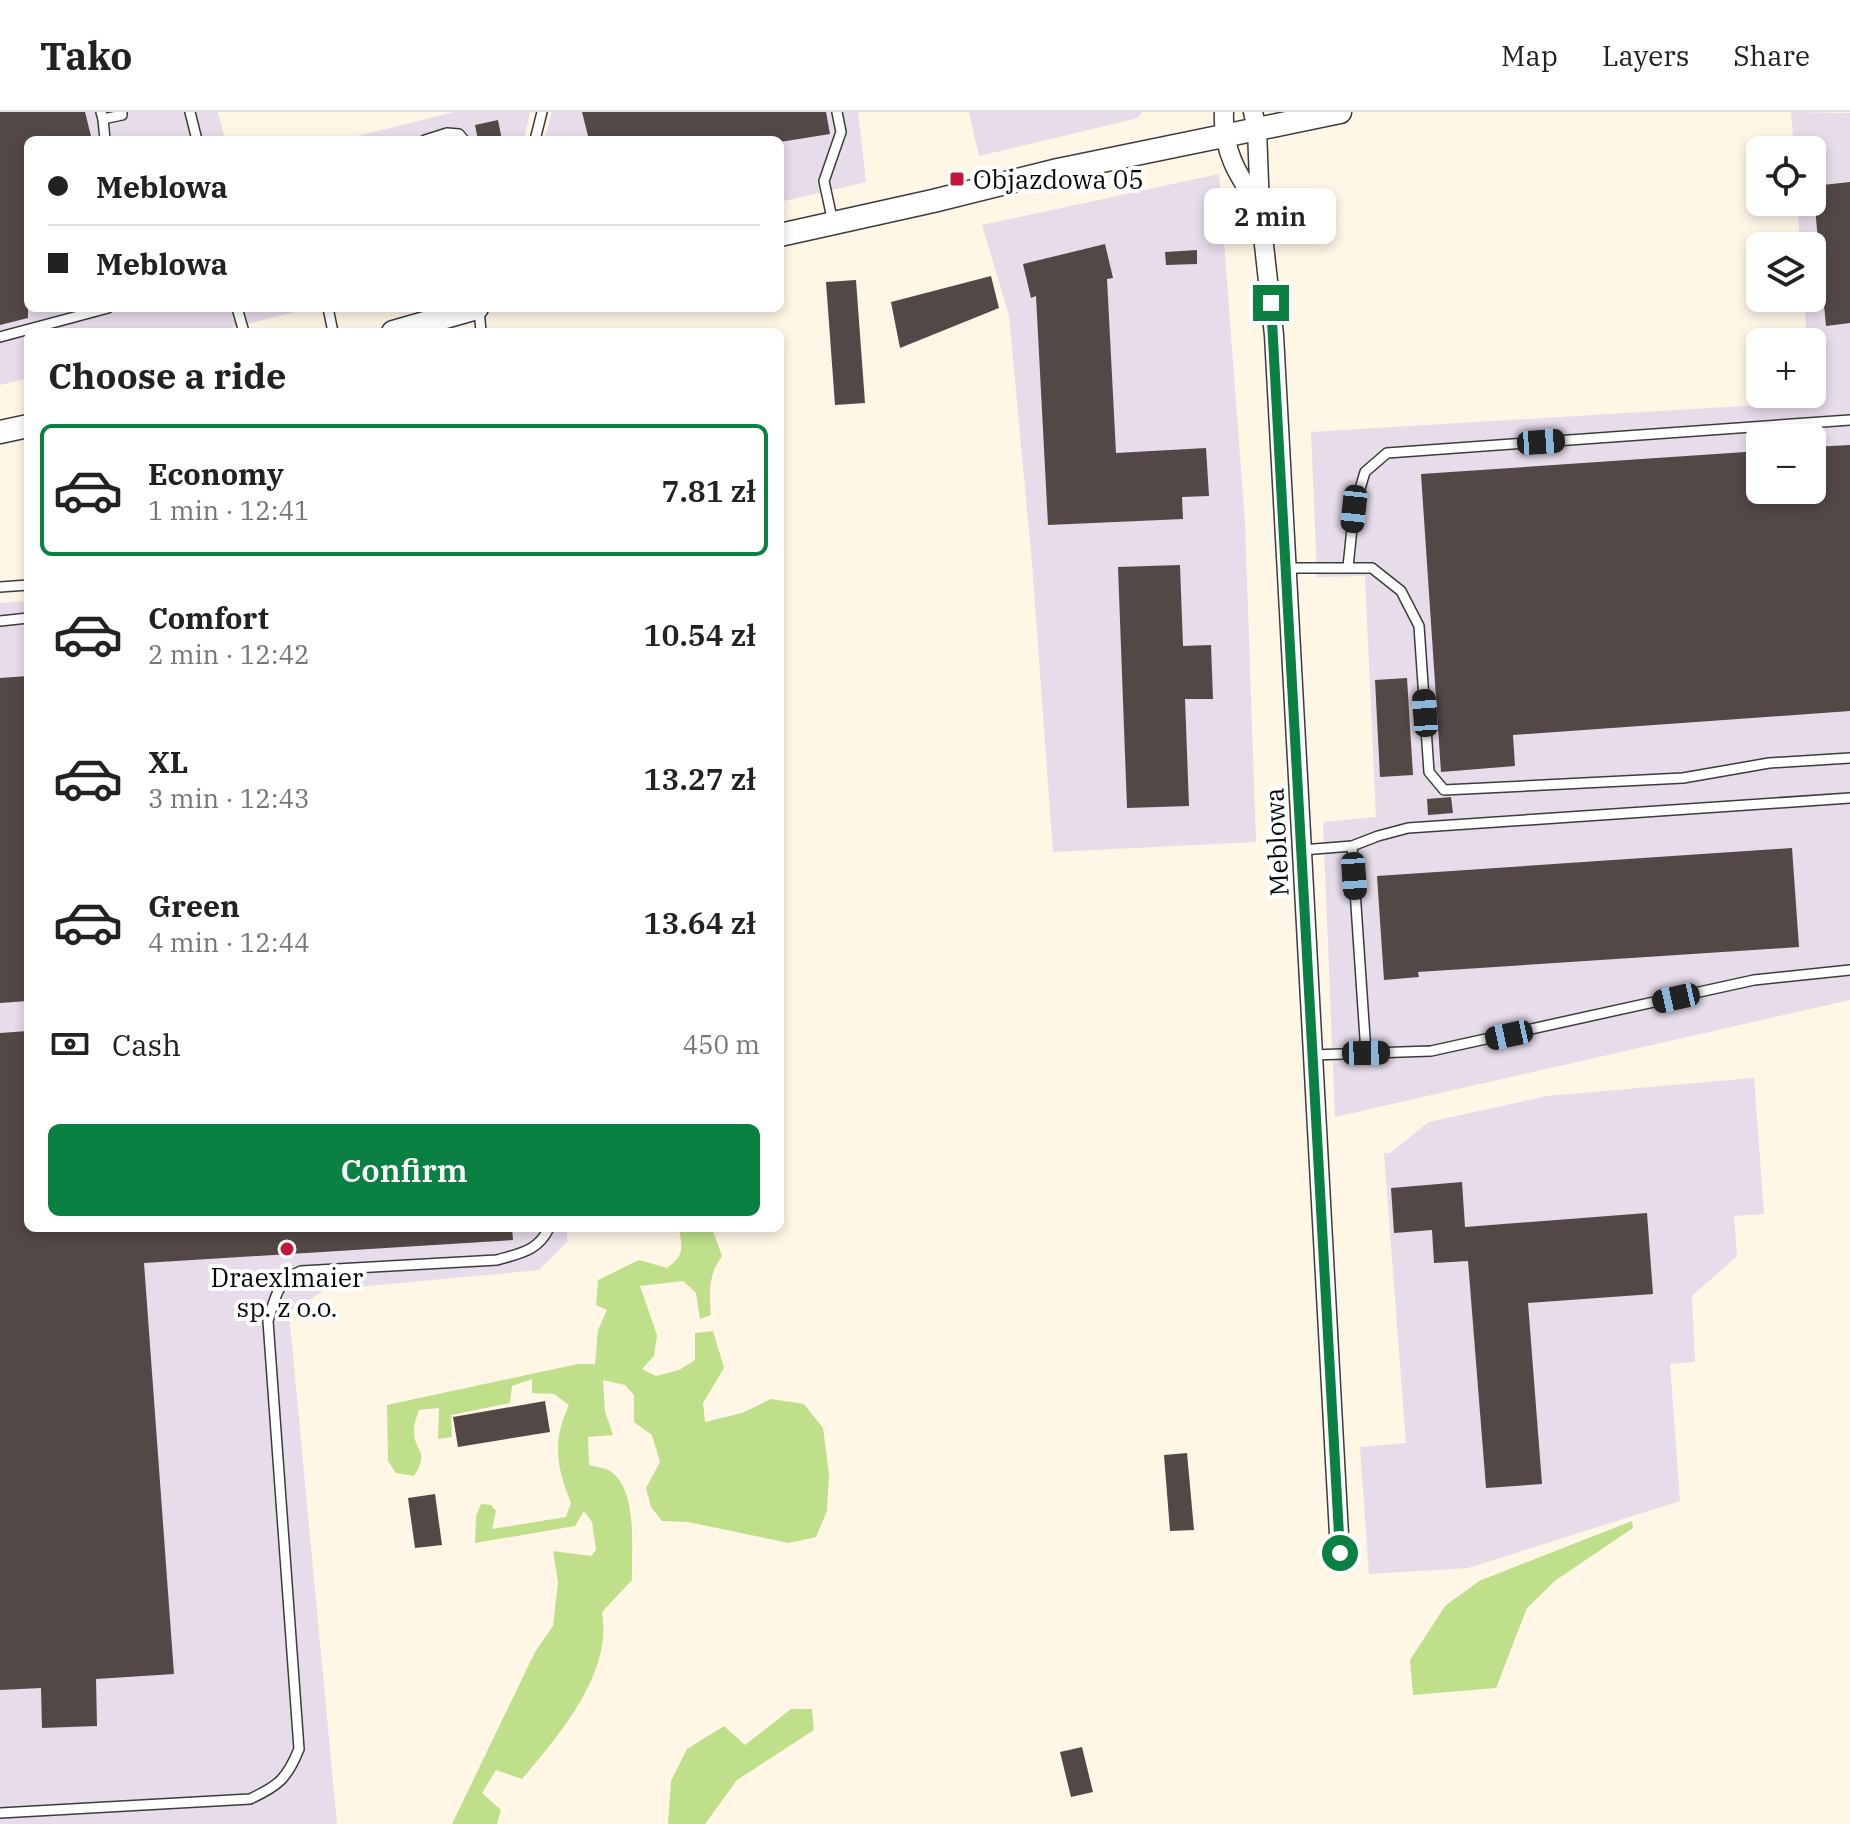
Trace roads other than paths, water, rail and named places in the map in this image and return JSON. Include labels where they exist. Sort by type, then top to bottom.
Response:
[{"type":"street","points":[[1224,112],[1223,136],[1234,165],[1260,209]]},
{"type":"street","points":[[784,234],[1058,170],[1223,136],[1255,120],[1340,112]]},
{"type":"street","name":"Meblowa","points":[[1255,120],[1260,209],[1274,335],[1340,1553]]},
{"type":"street","points":[[407,328],[464,312]]},
{"type":"street","points":[[0,432],[24,427]]},
{"type":"lane","points":[[104,136],[102,116],[122,115],[122,112]]},
{"type":"lane","points":[[190,112],[196,136]]},
{"type":"lane","points":[[536,136],[542,112]]},
{"type":"lane","points":[[833,223],[824,181],[841,132],[837,112]]},
{"type":"lane","points":[[438,136],[447,133],[461,136]]},
{"type":"lane","points":[[34,328],[93,312]]},
{"type":"lane","points":[[0,337],[24,331]]},
{"type":"lane","points":[[1348,567],[1354,509],[1365,472],[1387,453],[1850,420]]},
{"type":"lane","points":[[1287,568],[1372,568],[1401,591],[1419,626],[1429,772],[1444,790],[1683,778],[1769,763],[1850,758]]},
{"type":"lane","points":[[0,587],[24,585]]},
{"type":"lane","points":[[0,621],[24,618]]},
{"type":"lane","points":[[1302,850],[1352,846],[1408,828],[1850,798]]},
{"type":"lane","points":[[1352,846],[1366,1053]]},
{"type":"lane","points":[[1313,1055],[1440,1050],[1754,980],[1850,970]]},
{"type":"lane","points":[[0,1813],[250,1799],[278,1786],[293,1765],[299,1749],[268,1321],[275,1297],[286,1278],[301,1271],[497,1260],[523,1253],[542,1241],[547,1232]]},
{"type":"place","name":"Objazdowa 05","points":[[957,179]]},
{"type":"place","name":"Draexlmaier sp. z o.o.","points":[[287,1249]]}]
